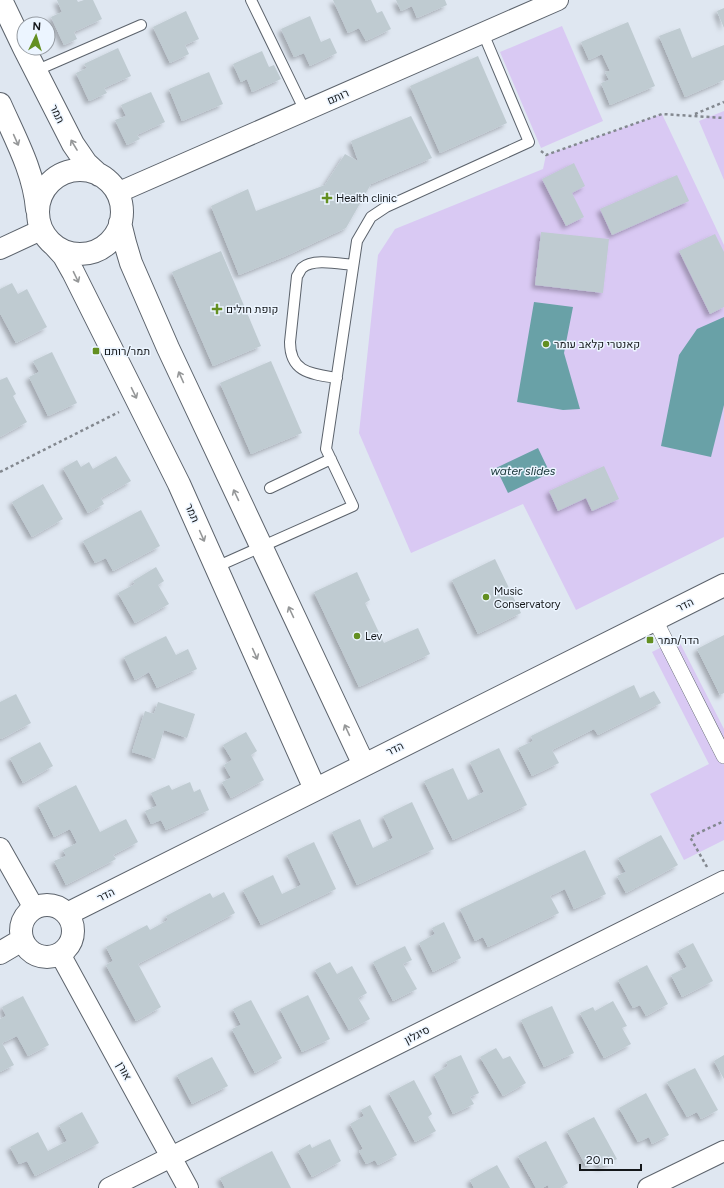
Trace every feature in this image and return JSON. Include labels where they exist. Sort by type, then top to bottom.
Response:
[{"type":"street","name":"תמר","points":[[1,0],[16,31]]},
{"type":"street","name":"רותם","points":[[117,193],[558,0]]},
{"type":"street","name":"תמר","points":[[28,56],[73,144],[86,163],[99,174]]},
{"type":"street","points":[[0,104],[26,164],[44,228],[64,251],[77,254],[94,252],[107,244],[113,238],[120,224],[122,207],[112,184],[99,174],[91,171],[74,170],[58,175],[46,186],[39,201],[44,228]]},
{"type":"street","points":[[120,224],[131,263],[187,391],[364,765]]},
{"type":"street","name":"תמר","points":[[44,228],[70,266],[179,484],[315,789]]},
{"type":"street","points":[[0,249],[44,228]]},
{"type":"street","name":"הדר","points":[[67,914],[724,585]]},
{"type":"street","points":[[655,620],[724,756]]},
{"type":"street","points":[[0,848],[34,908]]},
{"type":"street","name":"סיגלון","points":[[110,1188],[721,883]]},
{"type":"street","points":[[49,905],[59,908],[67,914],[72,923],[73,933],[70,943],[60,954],[50,957],[40,957],[27,949],[22,940],[20,930],[23,920],[34,908],[49,905]]},
{"type":"street","points":[[0,953],[22,940]]},
{"type":"street","name":"אורן","points":[[60,954],[188,1188]]},
{"type":"street","points":[[648,1188],[724,1151]]},
{"type":"lane","points":[[251,0],[305,111]]},
{"type":"lane","points":[[35,71],[141,25]]},
{"type":"lane","points":[[216,567],[353,506],[326,449],[357,241],[371,217],[386,208],[529,142],[482,33]]},
{"type":"lane","points":[[337,378],[306,372],[298,367],[290,352],[297,276],[302,268],[309,263],[318,262],[353,265]]},
{"type":"lane","points":[[270,488],[331,459]]},
{"type":"path","points":[[693,115],[724,102]]},
{"type":"path","points":[[529,142],[546,155],[662,114],[724,118]]},
{"type":"path","points":[[0,472],[139,402]]},
{"type":"path","points":[[721,883],[690,837],[724,820]]},
{"type":"shaded area","points":[[562,26],[603,121],[541,148],[500,52]]},
{"type":"shaded area","points":[[724,111],[724,180],[699,121]]},
{"type":"shaded area","name":"קאנטרי קלאב עומר","points":[[662,114],[724,245],[724,537],[576,610],[523,504],[411,553],[359,433],[378,255],[395,229],[543,169],[546,155]]},
{"type":"shaded area","points":[[678,639],[724,729],[724,840],[684,860],[650,794],[709,764],[652,652]]},
{"type":"water","points":[[534,302],[573,307],[564,353],[580,409],[563,410],[517,402]]},
{"type":"water","points":[[724,317],[724,405],[711,457],[661,446],[679,355],[697,329]]},
{"type":"water","name":"water slides","points":[[538,448],[550,473],[508,493],[496,468]]},
{"type":"building","points":[[57,0],[77,0],[78,2],[93,0],[102,19],[74,32],[77,39],[64,45],[56,28],[56,16],[53,16],[62,12]]},
{"type":"building","points":[[333,0],[371,0],[377,13],[382,11],[391,29],[366,41],[359,28],[348,33]]},
{"type":"building","points":[[396,0],[445,0],[447,5],[417,18],[412,6],[401,11]]},
{"type":"building","points":[[724,8],[724,28],[717,11]]},
{"type":"building","points":[[186,11],[199,39],[185,45],[189,54],[170,63],[153,27]]},
{"type":"building","points":[[310,16],[321,42],[330,38],[337,53],[310,66],[304,53],[294,57],[281,29]]},
{"type":"building","points":[[628,22],[655,86],[610,105],[601,83],[609,80],[605,72],[610,71],[602,54],[589,60],[581,42]]},
{"type":"building","points":[[680,28],[692,58],[724,45],[724,80],[685,97],[659,36]]},
{"type":"building","points":[[118,48],[131,76],[104,88],[107,93],[89,101],[76,73],[87,68],[84,64]]},
{"type":"building","points":[[262,51],[269,67],[274,65],[281,79],[252,92],[247,79],[241,82],[233,64]]},
{"type":"building","points":[[478,56],[507,123],[440,153],[410,86]]},
{"type":"building","points":[[209,72],[223,104],[182,121],[169,89]]},
{"type":"building","points":[[151,92],[165,122],[137,135],[140,139],[127,145],[115,120],[126,116],[121,105]]},
{"type":"building","name":"Health clinic","points":[[411,116],[432,158],[371,184],[346,228],[286,256],[239,275],[211,206],[248,189],[256,211],[325,185],[345,154],[358,161],[351,141]]},
{"type":"building","points":[[574,163],[585,186],[572,193],[584,217],[566,226],[542,179]]},
{"type":"building","points":[[677,175],[689,201],[612,235],[600,209]]},
{"type":"building","points":[[541,232],[609,239],[603,293],[535,285]]},
{"type":"building","points":[[715,234],[724,252],[724,307],[710,314],[679,251]]},
{"type":"building","name":"קופת חולים","points":[[221,251],[261,346],[213,366],[172,272]]},
{"type":"building","points":[[12,283],[18,294],[27,289],[47,327],[16,343],[0,315],[0,289]]},
{"type":"building","points":[[52,352],[77,403],[48,416],[29,377],[39,372],[33,361]]},
{"type":"building","points":[[271,361],[302,433],[251,454],[220,383]]},
{"type":"building","points":[[7,377],[16,394],[13,396],[27,422],[0,437],[0,380]]},
{"type":"building","points":[[116,456],[131,481],[101,498],[104,504],[88,513],[63,468],[77,460],[81,467],[89,462],[93,469]]},
{"type":"building","points":[[604,466],[619,499],[592,511],[586,498],[558,511],[549,491]]},
{"type":"building","points":[[43,484],[63,519],[32,537],[12,502]]},
{"type":"building","points":[[141,510],[160,546],[113,571],[106,558],[95,563],[83,541]]},
{"type":"building","name":"Music Conservatory","points":[[495,559],[521,613],[478,634],[452,580]]},
{"type":"building","points":[[156,567],[164,581],[158,585],[169,604],[135,623],[118,593],[135,584],[133,581]]},
{"type":"building","name":"Lev","points":[[357,572],[370,600],[365,603],[384,643],[418,628],[430,654],[359,687],[314,592]]},
{"type":"building","points":[[724,635],[724,693],[720,695],[697,649]]},
{"type":"building","points":[[166,636],[176,655],[188,649],[197,669],[157,688],[149,672],[135,680],[124,657]]},
{"type":"building","points":[[634,685],[640,698],[654,691],[661,703],[598,735],[594,729],[552,750],[559,763],[532,776],[518,748],[533,741],[531,736]]},
{"type":"building","points":[[16,694],[31,723],[1,739],[0,702]]},
{"type":"building","points":[[158,702],[195,714],[187,738],[164,730],[155,759],[132,752],[145,711],[154,714]]},
{"type":"building","points":[[246,732],[257,751],[251,755],[264,780],[231,798],[222,782],[231,778],[224,765],[232,760],[223,745]]},
{"type":"building","points":[[40,742],[53,766],[23,783],[10,758]]},
{"type":"building","points":[[499,748],[527,805],[453,840],[424,781],[453,768],[468,800],[484,792],[470,762]]},
{"type":"building","points":[[190,782],[194,792],[200,789],[209,810],[166,830],[161,820],[151,824],[145,811],[157,806],[151,793],[169,785],[172,790]]},
{"type":"building","points":[[76,785],[100,832],[126,819],[138,842],[113,855],[116,859],[66,885],[54,861],[66,856],[63,850],[77,843],[70,829],[54,837],[38,805]]},
{"type":"building","points":[[412,802],[434,849],[357,885],[332,832],[360,819],[373,848],[393,838],[383,816]]},
{"type":"building","points":[[661,835],[678,865],[626,893],[617,876],[626,872],[618,858]]},
{"type":"building","points":[[314,842],[336,889],[261,925],[243,890],[273,875],[282,894],[301,885],[287,855]]},
{"type":"building","points":[[585,850],[606,894],[574,909],[565,889],[550,896],[559,913],[488,947],[483,937],[475,941],[460,909]]},
{"type":"building","points":[[224,892],[235,913],[138,964],[161,1007],[136,1021],[106,965],[113,961],[106,947],[147,925],[150,930],[168,920],[166,916],[210,893],[213,898]]},
{"type":"building","points":[[444,922],[461,958],[433,972],[419,943],[435,934],[432,928]]},
{"type":"building","points":[[693,943],[713,981],[682,997],[671,975],[687,967],[678,951]]},
{"type":"building","points":[[405,946],[412,960],[403,964],[417,989],[393,1001],[373,962]]},
{"type":"building","points":[[330,962],[337,974],[352,966],[367,993],[358,998],[370,1019],[349,1030],[315,970]]},
{"type":"building","points":[[647,965],[668,1004],[646,1016],[640,1005],[633,1008],[618,980]]},
{"type":"building","points":[[308,995],[330,1039],[302,1052],[280,1009]]},
{"type":"building","points":[[23,996],[49,1045],[28,1056],[17,1036],[2,1043],[14,1065],[0,1072],[0,1019],[6,1016],[2,1007]]},
{"type":"building","points":[[251,1000],[282,1058],[255,1073],[232,1029],[241,1025],[233,1009]]},
{"type":"building","points":[[613,1001],[627,1026],[622,1028],[631,1044],[604,1058],[580,1013],[593,1007],[595,1011]]},
{"type":"building","points":[[552,1006],[574,1053],[544,1067],[521,1020]]},
{"type":"building","points":[[496,1048],[503,1059],[510,1056],[526,1083],[503,1096],[480,1057]]},
{"type":"building","points":[[461,1055],[479,1093],[470,1097],[474,1104],[453,1114],[434,1074],[448,1066],[446,1062]]},
{"type":"building","points":[[724,1055],[724,1079],[714,1061]]},
{"type":"building","points":[[212,1057],[228,1086],[192,1104],[177,1075]]},
{"type":"building","points":[[695,1068],[718,1110],[701,1119],[697,1112],[687,1117],[667,1082]]},
{"type":"building","points":[[414,1080],[432,1114],[428,1117],[436,1131],[415,1142],[389,1093]]},
{"type":"building","points":[[646,1093],[669,1135],[652,1144],[649,1137],[638,1142],[619,1108]]},
{"type":"building","points":[[370,1105],[397,1155],[378,1165],[375,1160],[366,1164],[359,1151],[363,1149],[350,1124],[364,1116],[361,1110]]},
{"type":"building","points":[[82,1112],[99,1143],[35,1176],[27,1161],[19,1164],[10,1147],[38,1132],[48,1151],[67,1141],[59,1125]]},
{"type":"building","points":[[594,1117],[617,1159],[600,1167],[596,1160],[586,1166],[567,1131]]},
{"type":"building","points":[[330,1139],[341,1161],[312,1177],[298,1151],[310,1144],[312,1148]]},
{"type":"building","points":[[546,1141],[568,1183],[560,1188],[549,1188],[548,1185],[542,1188],[536,1188],[518,1156]]},
{"type":"building","points":[[272,1151],[291,1188],[225,1188],[220,1178]]},
{"type":"building","points":[[497,1165],[510,1188],[474,1188],[470,1180]]},
{"type":"place","name":"Health clinic","points":[[327,198]]},
{"type":"place","name":"קופת חולים","points":[[217,309]]},
{"type":"place","name":"קאנטרי קלאב עומר","points":[[546,344]]},
{"type":"place","name":"תמר/רותם","points":[[96,351]]},
{"type":"place","name":"Music Conservatory","points":[[486,597]]},
{"type":"place","name":"Lev","points":[[357,636]]},
{"type":"place","name":"הדר/תמר","points":[[650,640]]}]
